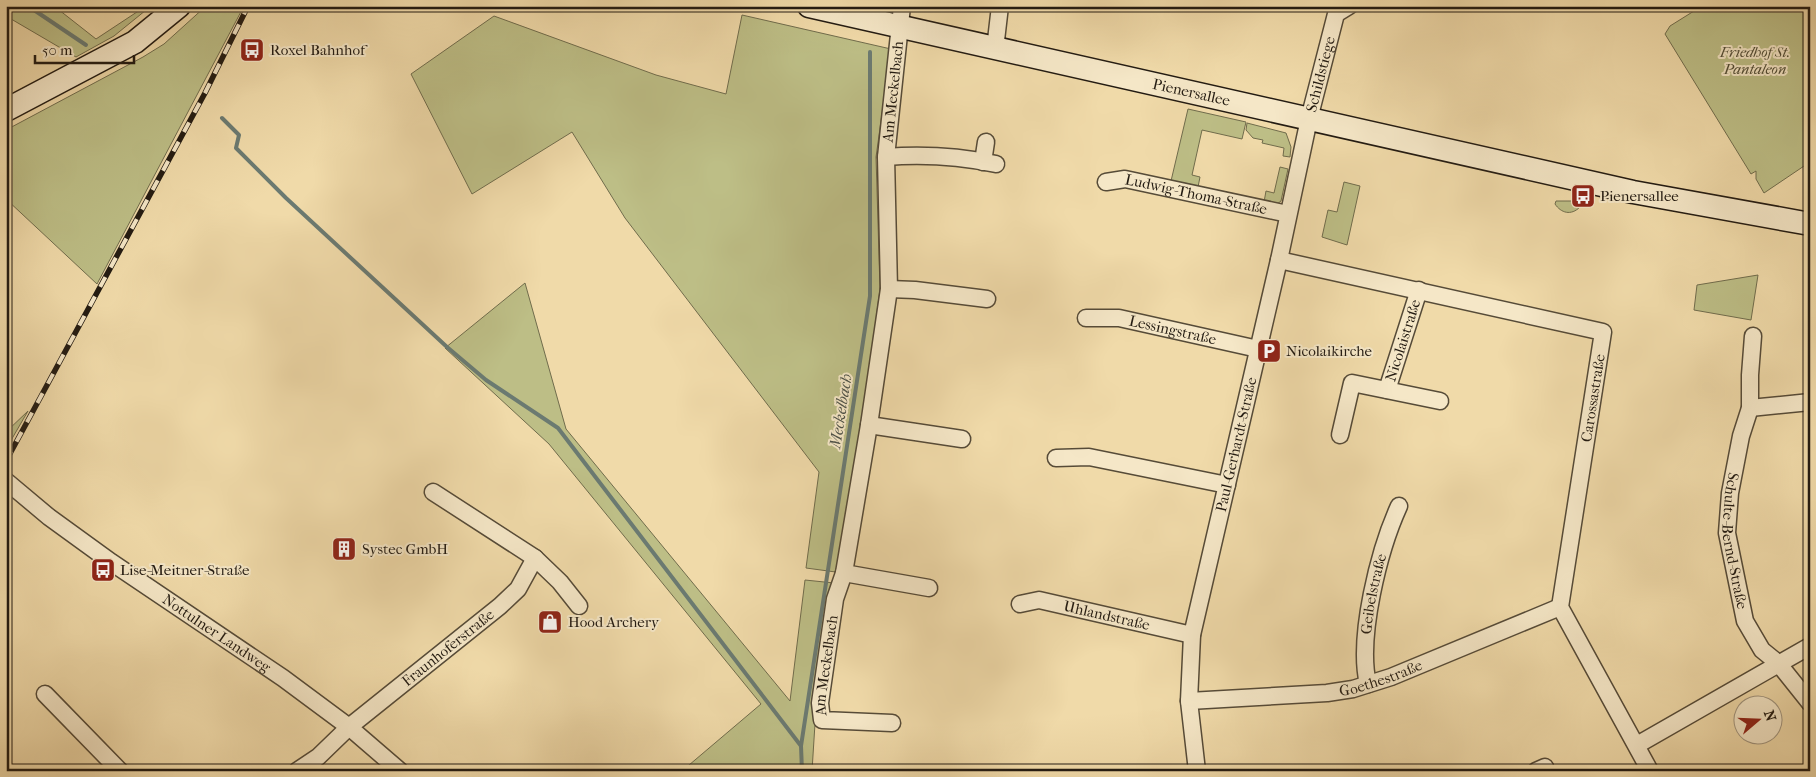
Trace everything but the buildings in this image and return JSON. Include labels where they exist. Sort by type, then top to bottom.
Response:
[{"type":"main road","points":[[6,110],[135,42],[179,6]]},
{"type":"main road","name":"Pienersallee","points":[[809,6],[901,16],[995,49],[1633,192],[1810,224]]},
{"type":"street","points":[[995,49],[1000,6]]},
{"type":"street","name":"Schildstiege","points":[[1309,119],[1336,14],[1349,6]]},
{"type":"street","name":"Am Meckelbach","points":[[892,722],[822,720],[820,703],[835,600],[844,573],[869,425],[889,290],[886,157],[901,16]]},
{"type":"street","name":"Paul-Gerhardt-Straße","points":[[1192,770],[1189,701],[1192,635],[1279,260],[1309,119]]},
{"type":"street","name":"Am Meckelbach","points":[[886,157],[918,154],[989,163],[986,142]]},
{"type":"street","name":"Ludwig-Thoma-Straße","points":[[1106,182],[1125,179],[1288,214]]},
{"type":"street","name":"Carossastraße","points":[[1279,260],[1603,332],[1560,607]]},
{"type":"street","points":[[889,290],[915,290],[987,299]]},
{"type":"street","name":"Nicolaistraße","points":[[1386,390],[1419,290]]},
{"type":"street","name":"Lessingstraße","points":[[1086,318],[1120,318],[1258,350]]},
{"type":"street","name":"Schulte-Bernd-Straße","points":[[1753,336],[1750,408],[1741,436],[1730,493],[1727,533],[1745,621],[1762,650],[1778,663],[1810,703]]},
{"type":"street","name":"Nicolaistraße","points":[[1340,434],[1352,383],[1440,400]]},
{"type":"street","points":[[1750,408],[1810,402]]},
{"type":"street","points":[[869,425],[962,439]]},
{"type":"street","points":[[1056,458],[1089,457],[1227,485]]},
{"type":"street","name":"Nottulner Landweg","points":[[6,481],[49,517],[111,562],[283,678],[348,727],[400,771]]},
{"type":"street","points":[[433,492],[535,558],[560,582],[579,606]]},
{"type":"street","name":"Geibelstraße","points":[[1368,684],[1364,663],[1370,610],[1387,532],[1399,506]]},
{"type":"street","name":"Fraunhoferstraße","points":[[297,771],[318,757],[348,727],[500,606],[518,589],[535,558]]},
{"type":"street","points":[[844,573],[929,588]]},
{"type":"street","name":"Uhlandstraße","points":[[1020,604],[1039,600],[1192,635]]},
{"type":"street","points":[[1560,607],[1637,744],[1650,771]]},
{"type":"street","name":"Goethestraße","points":[[1189,701],[1327,693],[1368,684],[1560,607]]},
{"type":"street","points":[[1637,744],[1810,646]]},
{"type":"street","points":[[45,694],[120,771]]},
{"type":"green space","points":[[6,6],[54,6],[96,39],[146,6],[151,6],[114,36],[76,57],[6,16]]},
{"type":"green space","points":[[206,6],[244,6],[97,284],[6,199],[6,130],[164,44]]},
{"type":"green space","name":"Friedhof St. Pantaleon","points":[[1702,6],[1810,6],[1810,162],[1764,193],[1756,179],[1756,171],[1751,174],[1665,34],[1670,26]]},
{"type":"green space","points":[[742,15],[891,49],[876,157],[880,289],[843,573],[806,568],[819,472],[625,218],[572,132],[472,194],[411,74],[494,16],[656,75],[726,94]]},
{"type":"green space","points":[[1188,109],[1246,122],[1242,139],[1202,130],[1192,175],[1200,177],[1198,187],[1171,181]]},
{"type":"green space","points":[[1247,123],[1286,133],[1291,147],[1290,157],[1283,156],[1284,148],[1262,143],[1263,140],[1253,138],[1246,130]]},
{"type":"green space","points":[[1280,167],[1288,169],[1281,201],[1277,204],[1264,202],[1266,191],[1274,193]]},
{"type":"green space","points":[[1344,182],[1360,186],[1347,245],[1322,237],[1328,210],[1337,212]]},
{"type":"green space","points":[[1556,201],[1571,201],[1580,207],[1573,212],[1566,212],[1557,207]]},
{"type":"green space","points":[[1758,275],[1751,320],[1694,310],[1697,285]]},
{"type":"green space","points":[[525,283],[566,429],[790,701],[805,580],[834,583],[817,692],[812,771],[682,771],[761,704],[549,444],[445,348]]},
{"type":"green space","points":[[28,411],[6,449],[6,432]]},
{"type":"waterway","points":[[28,6],[86,45]]},
{"type":"waterway","name":"Meckelbach","points":[[802,771],[801,746],[870,296],[870,52]]},
{"type":"waterway","points":[[222,118],[239,135],[236,148],[286,198],[447,347],[486,380],[558,428],[801,746]]},
{"type":"railway","points":[[6,461],[205,93],[248,6]]},
{"type":"place","name":"Roxel Bahnhof","points":[[252,50]]},
{"type":"place","name":"Pienersallee","points":[[1583,196]]},
{"type":"place","name":"Nicolaikirche","points":[[1269,351]]},
{"type":"place","name":"Systec GmbH","points":[[344,549]]},
{"type":"place","name":"Lise-Meitner-Straße","points":[[103,570]]},
{"type":"place","name":"Hood Archery","points":[[550,622]]}]
